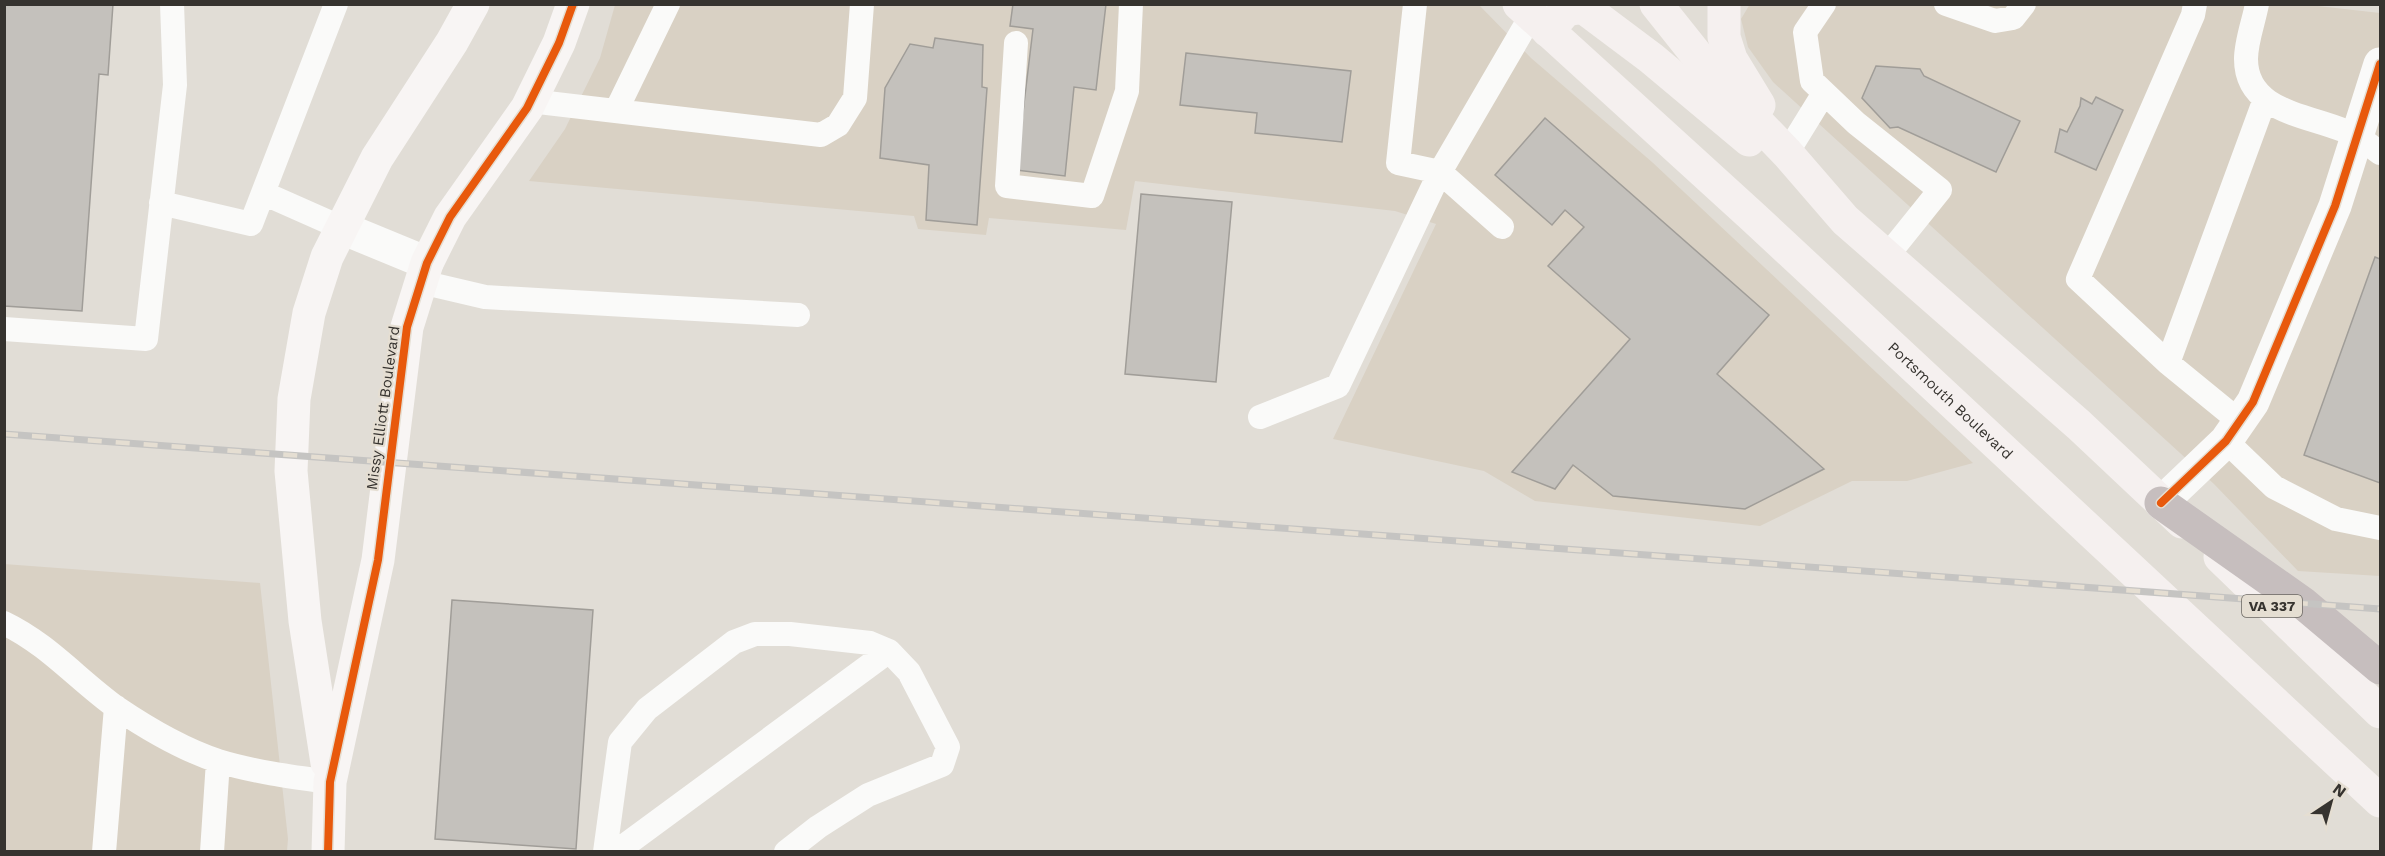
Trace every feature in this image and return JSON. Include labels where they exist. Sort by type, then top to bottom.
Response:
[{"type":"highway","points":[[2162,502],[2304,604],[2380,668]]},
{"type":"main road","points":[[1656,4],[1715,78],[1787,153],[1845,220]]},
{"type":"main road","points":[[1724,4],[1724,37],[1731,58],[1787,153]]},
{"type":"main road","points":[[1534,14],[1583,7],[1651,58],[1887,256],[2079,425],[2162,502]]},
{"type":"main road","name":"Portsmouth Boulevard","points":[[1534,14],[2380,801]]},
{"type":"main road","name":"VA 337","points":[[2162,502],[2380,712]]},
{"type":"street","name":"Missy Elliott Boulevard","points":[[328,852],[330,782],[305,621],[291,454],[294,399],[309,313],[327,257],[377,158],[452,42],[473,4]]},
{"type":"street","name":"Missy Elliott Boulevard","points":[[330,782],[378,560],[407,327],[424,272],[450,217],[530,100],[559,44],[573,4]]},
{"type":"street","points":[[2162,502],[2232,431],[2253,402],[2335,206],[2369,145],[2380,64]]},
{"type":"street","points":[[342,228],[424,272]]},
{"type":"lane","points":[[4,329],[146,339],[175,85],[172,4]]},
{"type":"lane","points":[[161,203],[251,224],[336,4]]},
{"type":"lane","points":[[616,111],[668,4]]},
{"type":"lane","points":[[530,100],[821,135],[838,125],[855,98],[862,4]]},
{"type":"lane","points":[[1016,43],[1007,186],[1092,196],[1127,91],[1131,4]]},
{"type":"lane","points":[[1415,4],[1398,163],[1440,172],[1502,227]]},
{"type":"lane","points":[[1824,4],[1805,32],[1812,81],[1856,123],[1940,189],[1887,256]]},
{"type":"lane","points":[[1946,4],[1995,21],[2013,18],[2024,4]]},
{"type":"lane","points":[[2195,4],[2193,15],[2078,279],[2168,363],[2232,431],[2274,487],[2336,519],[2380,528]]},
{"type":"lane","points":[[2257,4],[2246,57],[2248,75],[2257,92],[2274,105],[2369,145]]},
{"type":"lane","points":[[1260,417],[1338,386],[1440,172],[1534,14]]},
{"type":"lane","points":[[1787,153],[1824,93]]},
{"type":"lane","points":[[2168,363],[2265,99]]},
{"type":"lane","points":[[263,193],[342,228]]},
{"type":"lane","points":[[424,272],[485,297],[798,315]]},
{"type":"lane","points":[[4,623],[34,639],[116,707],[165,738],[218,760],[286,776],[330,782]]},
{"type":"lane","points":[[605,852],[620,742],[647,709],[734,642],[755,634],[790,634],[870,643],[889,651],[909,672],[948,747],[942,765],[868,795],[818,827],[786,852]]},
{"type":"lane","points":[[616,852],[889,651]]},
{"type":"lane","points":[[104,852],[116,707]]},
{"type":"lane","points":[[212,852],[218,760]]},
{"type":"shaded area","points":[[1750,4],[2300,4],[2380,13],[2380,576],[2298,571],[2214,484],[1773,82],[1748,47],[1741,19]]},
{"type":"shaded area","points":[[615,5],[1479,5],[1531,58],[1652,162],[1973,463],[1907,481],[1852,481],[1760,526],[1535,501],[1484,471],[1333,439],[1436,224],[1395,211],[1135,181],[1126,230],[989,218],[986,235],[918,229],[914,216],[529,181],[565,129],[600,58]]},
{"type":"shaded area","points":[[4,564],[260,583],[288,839],[287,851],[5,851]]},
{"type":"building","points":[[4,4],[113,4],[108,75],[99,74],[82,311],[4,306]]},
{"type":"building","points":[[1013,4],[1106,4],[1096,90],[1074,87],[1065,176],[1016,170],[1033,29],[1010,26]]},
{"type":"building","points":[[935,38],[983,45],[982,87],[987,88],[977,225],[926,220],[929,165],[880,158],[885,88],[910,44],[933,48]]},
{"type":"building","points":[[1186,53],[1351,71],[1342,142],[1255,133],[1257,113],[1180,105]]},
{"type":"building","points":[[1876,66],[1920,69],[1924,76],[2020,121],[1996,172],[1898,127],[1890,128],[1862,98]]},
{"type":"building","points":[[2096,97],[2123,110],[2096,170],[2055,152],[2060,129],[2067,132],[2080,106],[2081,98],[2092,104]]},
{"type":"building","points":[[1545,118],[1769,315],[1717,374],[1824,469],[1745,509],[1613,496],[1573,465],[1555,489],[1512,472],[1630,339],[1548,266],[1584,227],[1565,210],[1552,225],[1495,175]]},
{"type":"building","points":[[1141,194],[1232,202],[1216,382],[1125,374]]},
{"type":"building","points":[[2375,257],[2380,259],[2380,483],[2304,455]]},
{"type":"building","points":[[452,600],[593,610],[576,849],[435,839]]},
{"type":"railway","points":[[4,434],[2380,609]]},
{"type":"cycle path","points":[[328,852],[330,782],[378,560],[407,327],[427,263],[450,217],[527,108],[559,43],[573,4]]},
{"type":"cycle path","points":[[2161,503],[2226,441],[2253,402],[2335,206],[2380,64]]}]
